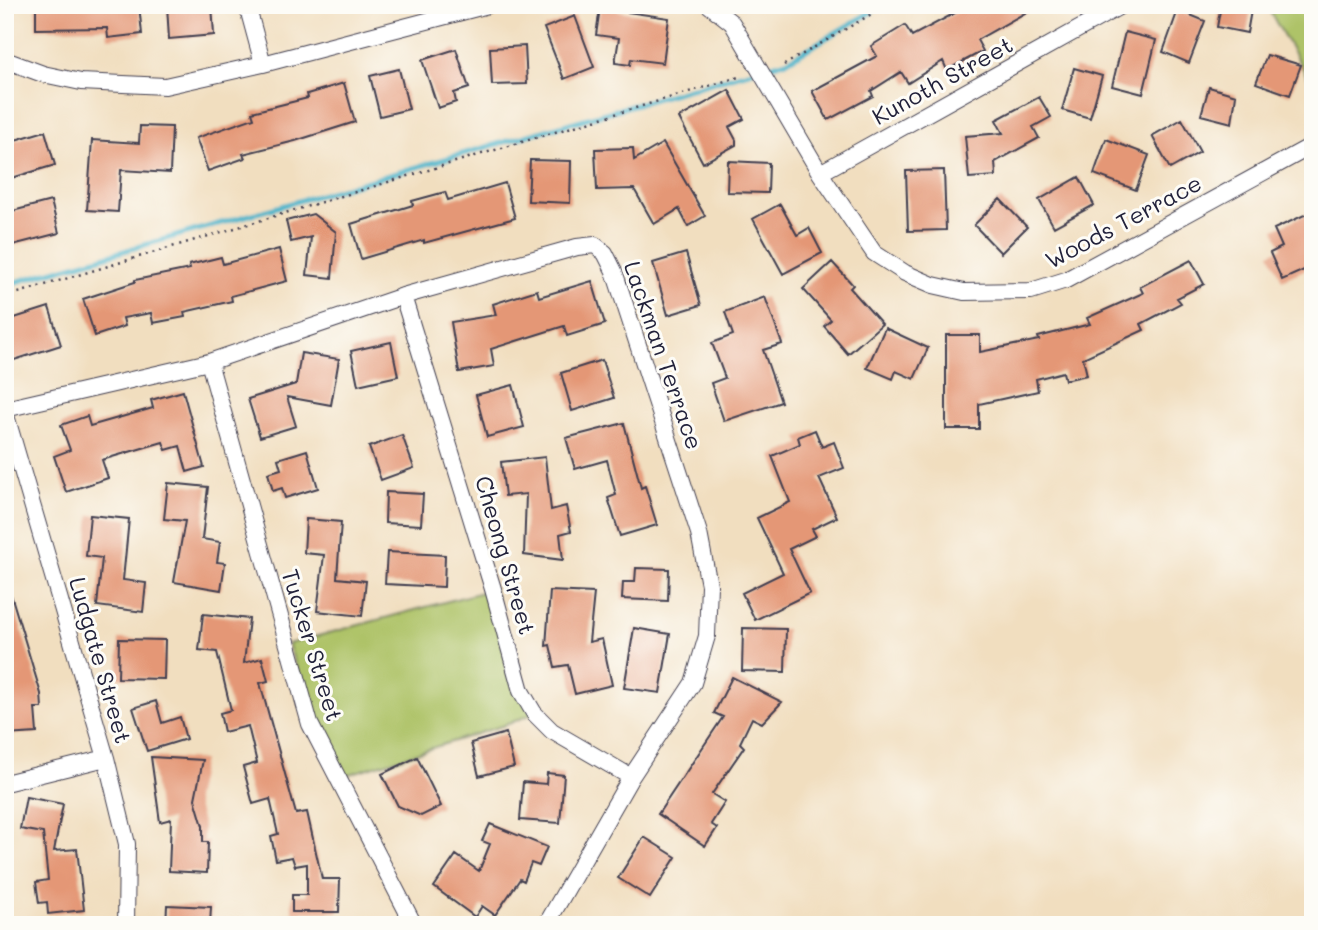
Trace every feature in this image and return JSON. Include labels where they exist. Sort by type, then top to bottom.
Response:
[{"type":"street","points":[[247,5],[263,64]]},
{"type":"street","points":[[5,60],[43,74],[81,82],[165,86],[263,64],[488,5]]},
{"type":"street","name":"Woods Terrace","points":[[709,5],[732,23],[820,173],[874,253],[905,274],[933,285],[964,292],[1019,292],[1066,280],[1313,145]]},
{"type":"street","name":"Kunoth Street","points":[[820,173],[1122,5]]},
{"type":"street","name":"Lackman Terrace","points":[[5,411],[209,362],[403,296],[577,247],[595,244],[605,253],[614,271],[699,533],[709,586],[707,636],[693,683],[631,777],[546,925]]},
{"type":"street","name":"Cheong Street","points":[[403,296],[493,589],[521,691],[534,713],[552,731],[631,777]]},
{"type":"street","name":"Tucker Street","points":[[209,362],[310,724],[414,925]]},
{"type":"street","name":"Ludgate Street","points":[[5,411],[106,758],[127,844],[126,925]]},
{"type":"street","points":[[5,783],[106,758]]},
{"type":"path","points":[[784,65],[887,5]]},
{"type":"path","points":[[5,297],[742,76]]},
{"type":"green space","points":[[1266,5],[1313,5],[1313,86]]},
{"type":"green space","points":[[493,589],[534,713],[508,724],[337,778],[288,644]]},
{"type":"building","points":[[36,5],[139,5],[142,34],[108,38],[107,28],[36,29]]},
{"type":"building","points":[[167,5],[212,5],[214,35],[169,39]]},
{"type":"building","points":[[970,5],[1039,5],[977,40],[983,51],[947,70],[943,61],[908,83],[901,72],[871,91],[873,96],[828,120],[812,91],[877,56],[871,46],[905,25],[912,36]]},
{"type":"building","points":[[1221,5],[1252,5],[1247,33],[1217,27]]},
{"type":"building","points":[[600,8],[669,18],[663,63],[631,59],[630,65],[615,63],[619,38],[596,35]]},
{"type":"building","points":[[1178,10],[1205,21],[1189,63],[1163,52]]},
{"type":"building","points":[[575,16],[594,67],[564,79],[544,28]]},
{"type":"building","points":[[1125,32],[1156,40],[1143,94],[1112,86]]},
{"type":"building","points":[[525,46],[527,84],[492,85],[490,48]]},
{"type":"building","points":[[456,49],[469,88],[454,93],[456,102],[438,108],[422,60]]},
{"type":"building","points":[[1267,55],[1301,65],[1290,95],[1256,83]]},
{"type":"building","points":[[1074,68],[1102,76],[1090,118],[1062,110]]},
{"type":"building","points":[[399,69],[409,109],[380,116],[370,76]]},
{"type":"building","points":[[344,83],[355,122],[243,154],[245,158],[208,171],[196,138],[254,118],[252,112],[308,98],[307,94]]},
{"type":"building","points":[[1209,87],[1236,95],[1232,123],[1201,115]]},
{"type":"building","points":[[729,90],[744,119],[729,127],[736,145],[703,163],[679,118]]},
{"type":"building","points":[[1039,97],[1051,117],[1033,127],[1039,138],[995,162],[996,176],[969,178],[965,136],[1003,133],[996,120]]},
{"type":"building","points":[[1182,119],[1200,152],[1170,169],[1152,136]]},
{"type":"building","points":[[140,126],[172,127],[170,173],[121,170],[118,212],[87,210],[92,140],[139,143]]},
{"type":"building","points":[[45,131],[55,165],[5,180],[5,143]]},
{"type":"building","points":[[1106,139],[1149,155],[1136,190],[1094,174]]},
{"type":"building","points":[[663,143],[705,216],[688,226],[679,209],[654,224],[634,189],[597,190],[595,149],[633,148],[634,160]]},
{"type":"building","points":[[530,160],[571,161],[570,203],[528,201]]},
{"type":"building","points":[[728,161],[769,163],[768,193],[727,192]]},
{"type":"building","points":[[944,170],[946,230],[908,231],[906,171]]},
{"type":"building","points":[[1079,177],[1094,205],[1054,227],[1039,200]]},
{"type":"building","points":[[505,183],[515,218],[424,243],[424,240],[361,259],[351,224],[413,205],[412,201],[445,192],[448,200]]},
{"type":"building","points":[[1000,199],[1027,227],[1001,253],[974,225]]},
{"type":"building","points":[[51,201],[59,233],[5,247],[5,213]]},
{"type":"building","points":[[780,204],[797,235],[809,228],[822,253],[783,274],[753,219]]},
{"type":"building","points":[[1313,211],[1313,266],[1282,280],[1270,253],[1282,247],[1274,229]]},
{"type":"building","points":[[313,214],[336,232],[332,278],[307,275],[311,237],[291,242],[286,221]]},
{"type":"building","points":[[279,249],[287,281],[231,296],[232,301],[184,312],[185,317],[153,323],[151,313],[123,318],[125,326],[95,336],[83,299],[135,280],[190,269],[189,265],[221,257],[223,264]]},
{"type":"building","points":[[686,253],[701,305],[668,315],[653,263]]},
{"type":"building","points":[[1191,260],[1204,284],[1177,298],[1181,303],[1141,324],[1144,330],[1083,358],[1087,375],[1065,380],[1063,372],[1036,379],[1038,391],[979,404],[979,429],[946,429],[946,335],[980,335],[980,352],[1039,340],[1038,337],[1090,324],[1087,318],[1143,293],[1140,287]]},
{"type":"building","points":[[832,262],[853,285],[850,288],[882,324],[848,354],[824,326],[831,320],[803,289]]},
{"type":"building","points":[[592,281],[605,324],[567,336],[564,326],[491,349],[494,366],[459,372],[451,322],[496,315],[493,304],[537,290],[539,297]]},
{"type":"building","points":[[765,297],[782,344],[763,350],[781,402],[724,421],[711,383],[725,378],[712,343],[733,335],[725,312]]},
{"type":"building","points":[[49,307],[61,345],[5,363],[5,321]]},
{"type":"building","points":[[885,328],[928,348],[914,379],[896,371],[893,379],[867,368]]},
{"type":"building","points":[[391,342],[398,376],[358,385],[351,351]]},
{"type":"building","points":[[301,353],[339,359],[331,405],[287,397],[296,426],[260,437],[248,399],[296,384]]},
{"type":"building","points":[[602,360],[614,398],[572,411],[561,373]]},
{"type":"building","points":[[513,385],[524,427],[487,437],[476,395]]},
{"type":"building","points":[[183,391],[204,467],[187,472],[180,446],[166,450],[163,442],[102,460],[108,478],[66,492],[54,456],[70,450],[61,425],[87,416],[90,426],[153,408],[151,400]]},
{"type":"building","points":[[624,423],[641,488],[645,486],[657,525],[620,536],[608,498],[616,495],[607,460],[575,469],[566,438]]},
{"type":"building","points":[[815,430],[822,447],[834,442],[844,468],[819,478],[837,517],[812,529],[816,536],[789,549],[810,593],[755,620],[742,593],[783,573],[757,518],[790,502],[772,456],[800,444],[798,437]]},
{"type":"building","points":[[402,435],[414,468],[381,480],[369,447]]},
{"type":"building","points":[[307,450],[318,488],[285,498],[282,488],[273,491],[268,473],[281,469],[278,459]]},
{"type":"building","points":[[545,457],[551,510],[566,506],[571,531],[560,534],[563,560],[524,555],[526,494],[505,496],[501,462]]},
{"type":"building","points":[[168,483],[208,487],[202,539],[220,542],[217,562],[225,563],[221,590],[174,582],[185,521],[164,519]]},
{"type":"building","points":[[386,492],[423,494],[421,525],[385,523]]},
{"type":"building","points":[[90,515],[129,519],[123,580],[146,583],[143,612],[97,606],[102,558],[86,556]]},
{"type":"building","points":[[306,519],[341,522],[337,578],[366,581],[362,616],[317,611],[324,555],[304,553]]},
{"type":"building","points":[[387,552],[445,555],[444,587],[385,584]]},
{"type":"building","points":[[636,568],[669,569],[668,601],[622,599],[623,582],[635,582]]},
{"type":"building","points":[[9,588],[41,694],[42,708],[35,708],[37,733],[5,735],[5,589]]},
{"type":"building","points":[[550,591],[594,593],[589,642],[602,639],[612,685],[575,694],[568,665],[555,667],[550,645],[546,646]]},
{"type":"building","points":[[203,614],[249,619],[244,663],[262,658],[268,681],[260,683],[296,814],[307,812],[322,879],[340,879],[339,912],[292,912],[292,895],[307,895],[307,864],[295,866],[292,857],[276,860],[271,836],[278,834],[270,799],[253,804],[243,767],[257,763],[248,726],[224,732],[220,713],[231,710],[217,652],[199,650]]},
{"type":"building","points":[[634,628],[670,634],[660,693],[624,688]]},
{"type":"building","points":[[743,628],[786,629],[785,672],[742,671]]},
{"type":"building","points":[[119,639],[165,640],[164,679],[118,678]]},
{"type":"building","points":[[732,677],[782,702],[762,723],[752,718],[740,743],[744,747],[712,794],[725,802],[711,824],[717,828],[705,846],[658,814],[723,717],[714,713]]},
{"type":"building","points":[[156,701],[162,723],[180,717],[186,739],[147,751],[133,708]]},
{"type":"building","points":[[506,733],[514,767],[479,776],[471,743]]},
{"type":"building","points":[[151,757],[203,760],[195,799],[203,826],[203,842],[208,842],[207,873],[169,871],[171,819],[160,822]]},
{"type":"building","points":[[417,757],[441,806],[421,816],[398,806],[382,774]]},
{"type":"building","points":[[547,773],[564,775],[560,823],[520,820],[523,782],[546,784]]},
{"type":"building","points":[[26,797],[63,804],[54,851],[77,849],[84,910],[48,914],[47,902],[39,903],[36,882],[48,880],[43,833],[20,829]]},
{"type":"building","points":[[490,824],[547,847],[539,866],[531,863],[524,881],[520,879],[495,915],[482,906],[475,917],[434,887],[456,855],[479,871],[490,844],[482,841]]},
{"type":"building","points":[[644,837],[676,857],[650,898],[618,878]]},
{"type":"building","points":[[167,905],[211,907],[210,925],[166,925]]},
{"type":"waterway","points":[[5,285],[787,61],[883,5]]}]
